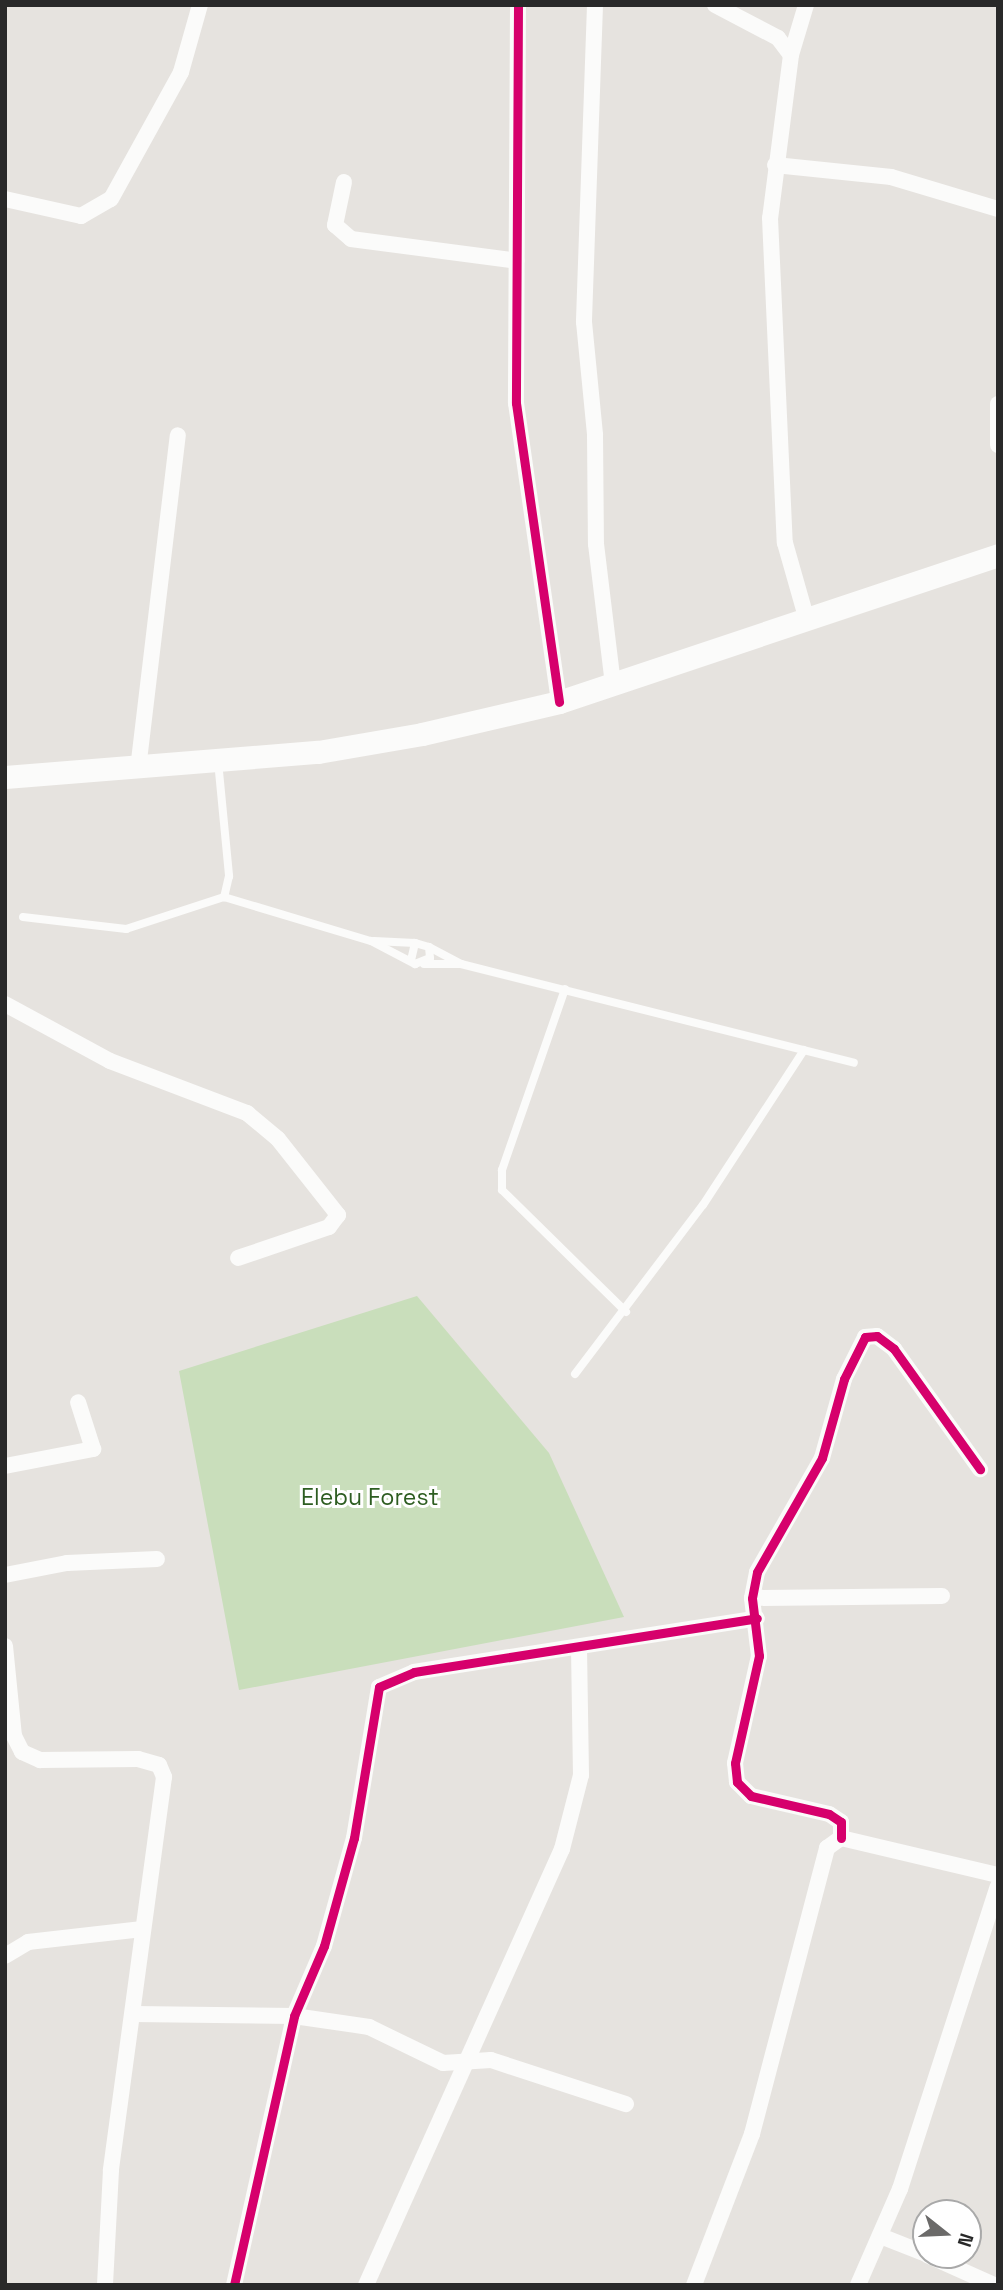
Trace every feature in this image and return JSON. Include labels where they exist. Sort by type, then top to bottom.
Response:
[{"type":"main road","points":[[5,777],[138,769],[318,752],[559,702],[998,555]]},
{"type":"street","points":[[5,199],[81,216],[111,199],[181,72],[200,5]]},
{"type":"street","points":[[518,5],[516,403],[559,702]]},
{"type":"street","points":[[595,5],[584,322],[596,435],[596,544],[613,684]]},
{"type":"street","points":[[715,5],[778,38],[791,55]]},
{"type":"street","points":[[806,5],[791,55],[775,165],[771,278],[785,543],[807,620]]},
{"type":"street","points":[[775,165],[891,177],[998,209]]},
{"type":"street","points":[[344,182],[335,225],[351,239],[517,261]]},
{"type":"street","points":[[998,404],[998,445]]},
{"type":"street","points":[[138,769],[178,435]]},
{"type":"street","points":[[5,1004],[110,1061],[237,1109],[278,1139],[338,1215],[330,1227],[238,1258]]},
{"type":"street","points":[[841,1838],[841,1822],[829,1814],[751,1796],[737,1782],[738,1738],[759,1656],[757,1618],[752,1598],[768,1548],[822,1458],[844,1379],[865,1337],[877,1336],[894,1349],[979,1469]]},
{"type":"street","points":[[5,1466],[93,1449],[78,1402]]},
{"type":"street","points":[[5,1575],[67,1563],[157,1559]]},
{"type":"street","points":[[752,1598],[942,1595]]},
{"type":"street","points":[[234,2285],[294,2016],[324,1946],[354,1839],[379,1687],[414,1672],[579,1651],[757,1618]]},
{"type":"street","points":[[5,1646],[14,1736],[22,1752],[40,1760],[159,1765],[163,1808],[142,1929],[134,2014],[111,2170],[105,2285]]},
{"type":"street","points":[[366,2285],[470,2061],[562,1849],[581,1775],[579,1651]]},
{"type":"street","points":[[694,2285],[755,2121],[827,1848],[841,1838],[998,1875]]},
{"type":"street","points":[[858,2285],[883,2237],[998,1886]]},
{"type":"street","points":[[5,1956],[28,1942],[142,1929]]},
{"type":"street","points":[[134,2014],[294,2016],[369,2027],[443,2063],[491,2060],[626,2104]]},
{"type":"street","points":[[883,2237],[912,2249]]},
{"type":"street","points":[[955,2269],[984,2284]]},
{"type":"lane","points":[[218,761],[229,876],[224,897]]},
{"type":"lane","points":[[23,917],[127,929],[224,897],[371,941],[424,964],[461,964],[854,1063]]},
{"type":"lane","points":[[371,941],[415,943],[429,947],[461,964]]},
{"type":"lane","points":[[411,960],[415,943]]},
{"type":"lane","points":[[424,964],[429,947]]},
{"type":"lane","points":[[565,989],[502,1170],[502,1189],[626,1312]]},
{"type":"lane","points":[[575,1374],[626,1312],[804,1050]]},
{"type":"green space","name":"Elebu Forest","points":[[417,1296],[549,1453],[624,1617],[239,1690],[179,1371]]},
{"type":"cycle path","points":[[518,5],[516,403],[559,702]]},
{"type":"cycle path","points":[[841,1838],[841,1822],[829,1814],[751,1796],[737,1782],[735,1763],[759,1656],[752,1598],[757,1572],[822,1458],[844,1379],[865,1337],[877,1336],[894,1349],[980,1469]]},
{"type":"cycle path","points":[[234,2285],[294,2016],[324,1946],[354,1838],[379,1687],[414,1672],[757,1618]]}]
